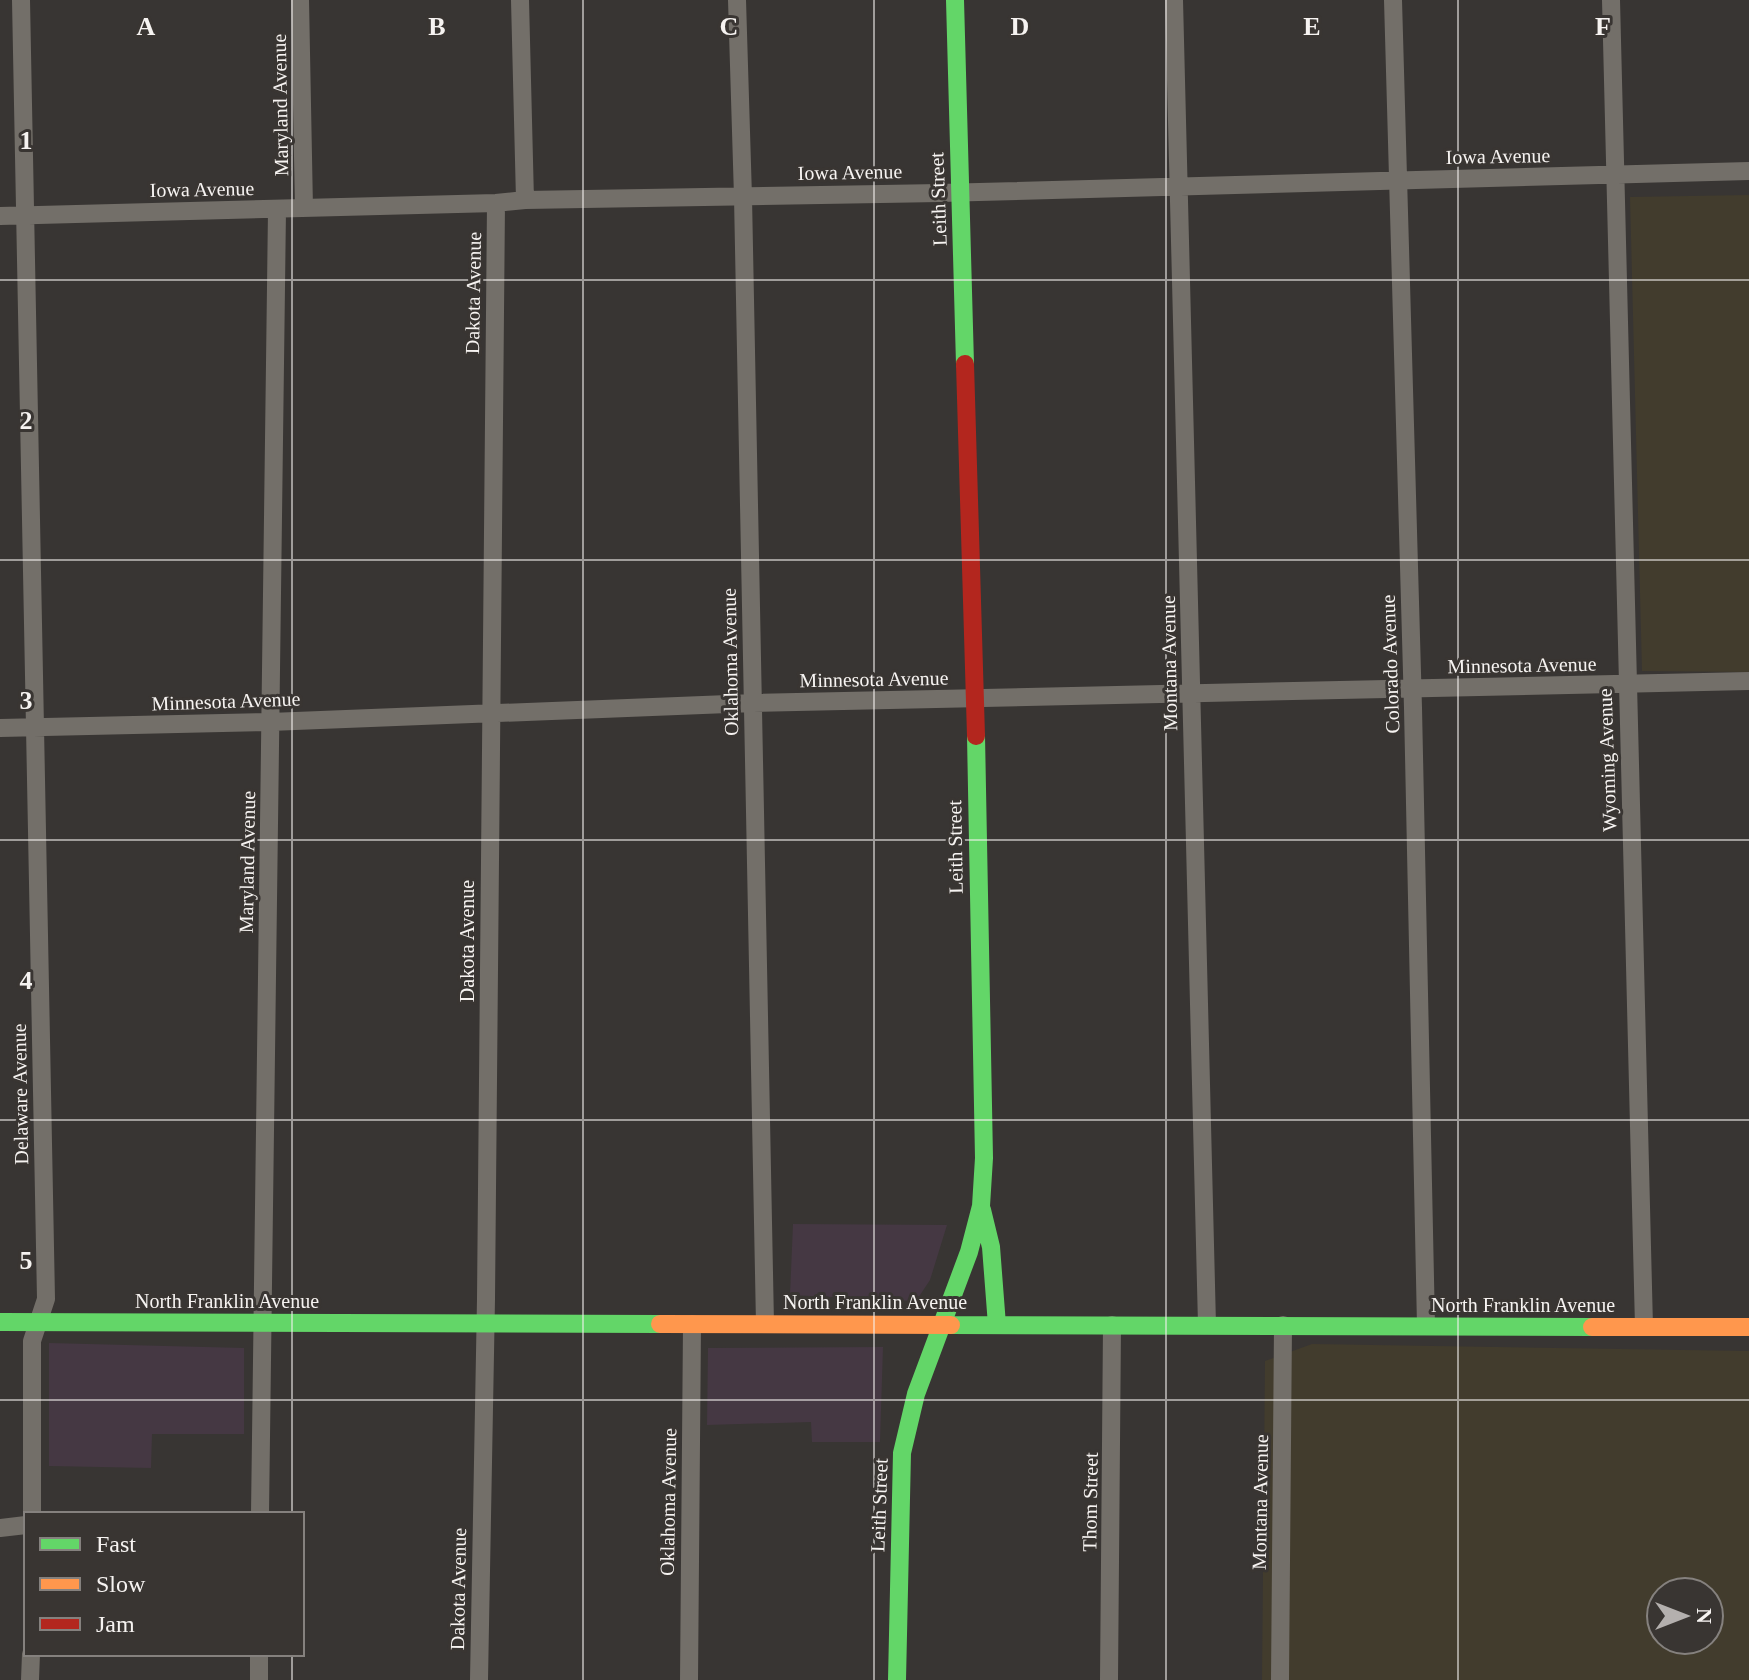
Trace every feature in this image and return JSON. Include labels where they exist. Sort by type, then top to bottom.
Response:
[{"type":"street","name":"Delaware Avenue","points":[[21,0],[46,1299],[32,1341],[32,1512]]},
{"type":"street","name":"Maryland Avenue","points":[[300,0],[304,208]]},
{"type":"street","points":[[520,0],[525,200]]},
{"type":"street","name":"Oklahoma Avenue","points":[[737,0],[765,1324]]},
{"type":"street","name":"Leith Street","points":[[897,1680],[902,1453],[916,1394],[969,1252],[981,1206],[984,1158],[975,698],[955,0]]},
{"type":"street","name":"Montana Avenue","points":[[1174,0],[1207,1325]]},
{"type":"street","name":"Colorado Avenue","points":[[1393,0],[1413,689],[1426,1326]]},
{"type":"street","name":"Wyoming Avenue","points":[[1611,0],[1644,1327]]},
{"type":"street","name":"Iowa Avenue","points":[[0,216],[277,210],[525,200],[1749,171]]},
{"type":"street","name":"Dakota Avenue","points":[[479,1680],[496,203]]},
{"type":"street","name":"Maryland Avenue","points":[[260,1512],[277,210]]},
{"type":"street","name":"Minnesota Avenue","points":[[0,728],[270,722],[753,703],[1749,681]]},
{"type":"street","points":[[981,1206],[991,1247],[997,1325]]},
{"type":"street","name":"North Franklin Avenue","points":[[0,1322],[1749,1327]]},
{"type":"street","name":"Oklahoma Avenue","points":[[689,1680],[692,1324]]},
{"type":"street","name":"Thom Street","points":[[1109,1680],[1112,1325]]},
{"type":"street","name":"Montana Avenue","points":[[1280,1680],[1283,1325]]},
{"type":"street","points":[[0,1528],[24,1525]]},
{"type":"street","points":[[30,1680],[31,1656]]},
{"type":"street","points":[[259,1656],[259,1680]]},
{"type":"shaded area","points":[[1749,195],[1749,672],[1642,671],[1630,197]]},
{"type":"shaded area","points":[[793,1224],[947,1225],[930,1280],[916,1301],[790,1295]]},
{"type":"shaded area","points":[[49,1343],[244,1348],[244,1434],[152,1434],[151,1468],[49,1466]]},
{"type":"shaded area","points":[[1312,1344],[1749,1351],[1749,1680],[1262,1680],[1265,1361]]},
{"type":"shaded area","points":[[883,1347],[880,1442],[812,1442],[811,1422],[707,1425],[708,1348]]},
{"type":"traffic: fast","points":[[955,0],[965,364]]},
{"type":"traffic: fast","points":[[897,1680],[902,1453],[916,1394],[969,1252],[981,1206],[984,1158],[976,736]]},
{"type":"traffic: fast","points":[[982,1210],[991,1247],[997,1325]]},
{"type":"traffic: fast","points":[[0,1322],[660,1324]]},
{"type":"traffic: fast","points":[[951,1325],[1592,1327]]},
{"type":"traffic: slow","points":[[660,1324],[951,1325]]},
{"type":"traffic: slow","points":[[1592,1327],[1749,1327]]},
{"type":"traffic: jam","points":[[965,364],[976,736]]}]
